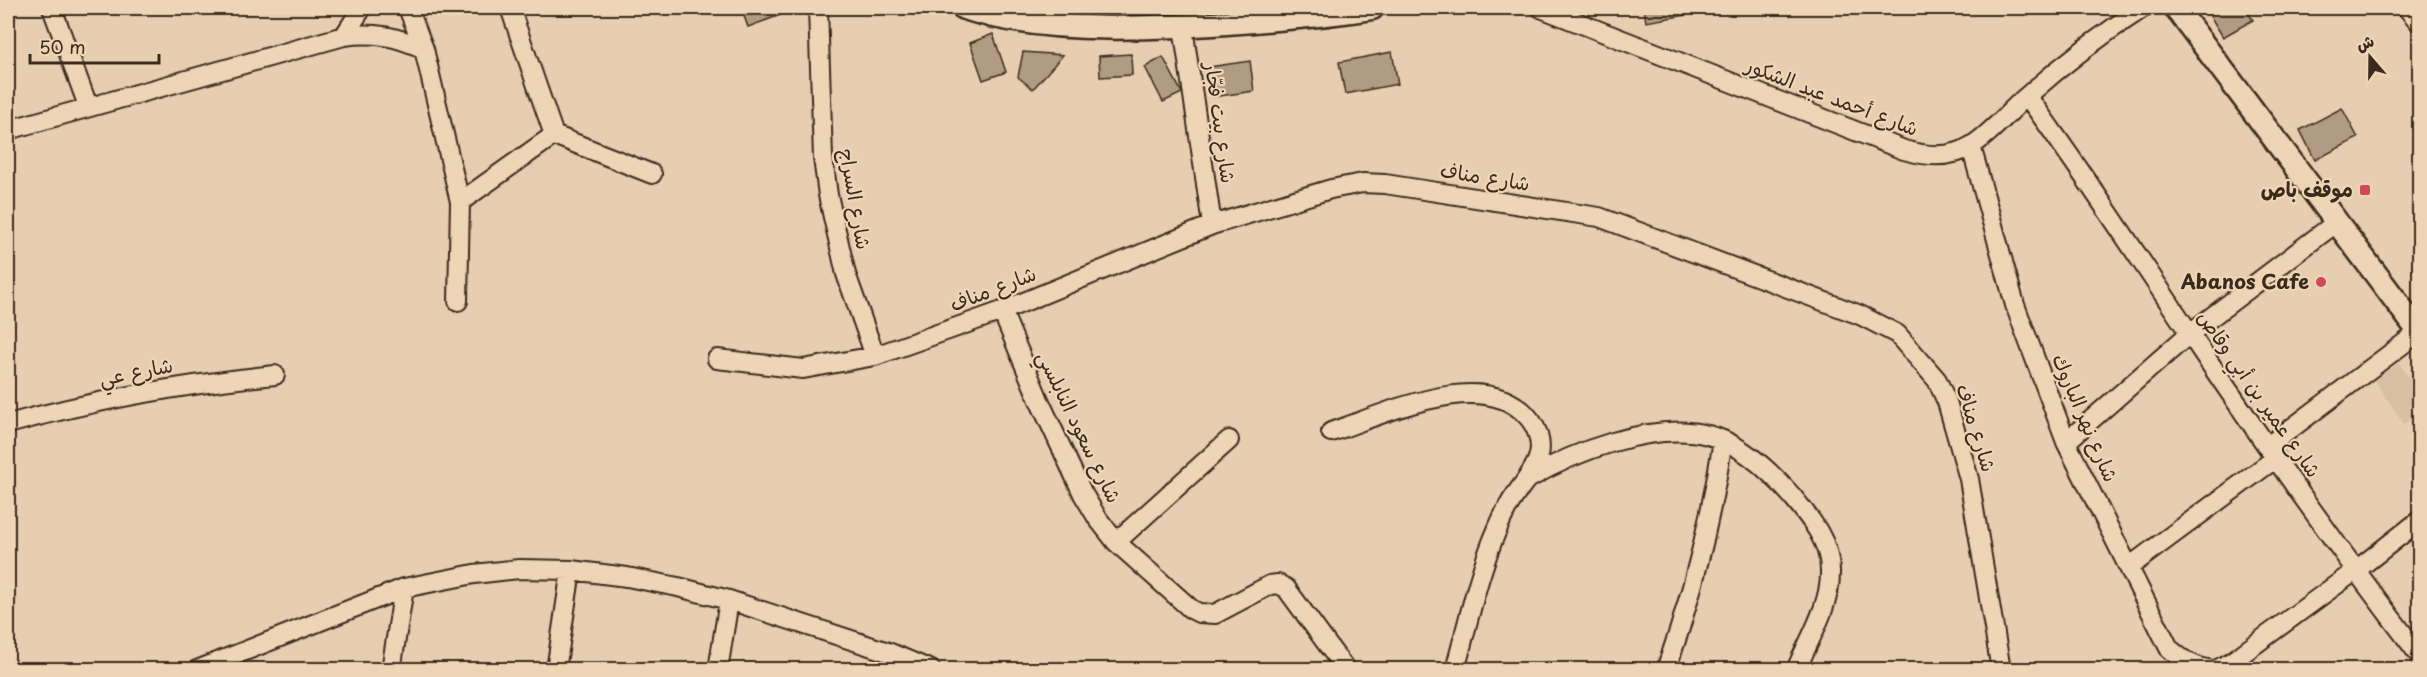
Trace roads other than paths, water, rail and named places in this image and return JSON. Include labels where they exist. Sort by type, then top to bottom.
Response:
[{"type":"street","points":[[52,8],[88,106]]},
{"type":"street","points":[[344,36],[362,8]]},
{"type":"street","points":[[408,8],[424,49],[460,202],[458,302]]},
{"type":"street","points":[[510,8],[554,135],[652,174]]},
{"type":"street","name":"شارع السراج","points":[[818,8],[823,158],[828,195],[846,274],[875,356]]},
{"type":"street","points":[[964,8],[984,14],[1032,22],[1183,27],[1343,13],[1372,8]]},
{"type":"street","name":"شارع أحمد عبد الشكور","points":[[1541,8],[1904,150],[1934,156],[1953,153],[1971,146],[2027,96],[2117,24],[2143,8]]},
{"type":"street","points":[[2129,567],[2419,333],[2176,8]]},
{"type":"street","points":[[2407,8],[2420,23]]},
{"type":"street","name":"شارع بيت فجّار","points":[[1183,27],[1212,225]]},
{"type":"street","points":[[8,130],[344,36],[377,34],[409,42],[424,49]]},
{"type":"street","name":"شارع عمير بن أبي وقاص","points":[[2027,96],[2068,151],[2189,334],[2355,571],[2420,656]]},
{"type":"street","points":[[460,202],[554,135]]},
{"type":"street","name":"شارع نهر الباروك","points":[[1971,146],[2015,305],[2066,442],[2169,648],[2182,660],[2197,667],[2214,669],[2231,662],[2420,520]]},
{"type":"street","name":"شارع مناف","points":[[717,359],[803,369],[875,356],[1002,311],[1212,225],[1331,189],[1363,183],[1386,184],[1599,217],[1860,315],[1897,334],[1937,380],[1959,441],[1969,479],[2001,669]]},
{"type":"street","points":[[2066,442],[2189,334],[2337,222]]},
{"type":"street","name":"شارع سعود النابلسي","points":[[1002,311],[1039,400],[1083,494],[1098,519],[1116,542],[1191,609],[1199,613],[1215,614],[1269,585],[1278,584],[1286,588],[1346,669]]},
{"type":"street","name":"شارع عي","points":[[8,424],[204,382],[274,375]]},
{"type":"street","points":[[1332,432],[1443,395],[1473,393],[1515,406],[1523,411],[1535,427],[1539,455],[1506,511],[1490,546],[1455,669]]},
{"type":"street","points":[[1526,480],[1575,455],[1630,439],[1678,432],[1709,435],[1723,440],[1749,456],[1778,481],[1805,512],[1827,550],[1830,571],[1827,595],[1796,669]]},
{"type":"street","points":[[1116,542],[1229,440]]},
{"type":"street","points":[[1666,669],[1692,591],[1705,542],[1723,440]]},
{"type":"street","points":[[197,669],[404,588],[474,574],[519,569],[571,570],[627,577],[678,587],[729,600],[887,661],[931,669]]},
{"type":"street","points":[[556,669],[571,570]]},
{"type":"street","points":[[391,669],[404,588]]},
{"type":"street","points":[[718,669],[729,600]]},
{"type":"street","points":[[2413,669],[2420,664]]},
{"type":"place","name":"موقف باص","points":[[2365,190]]},
{"type":"place","name":"Abanos Cafe","points":[[2321,282]]}]
